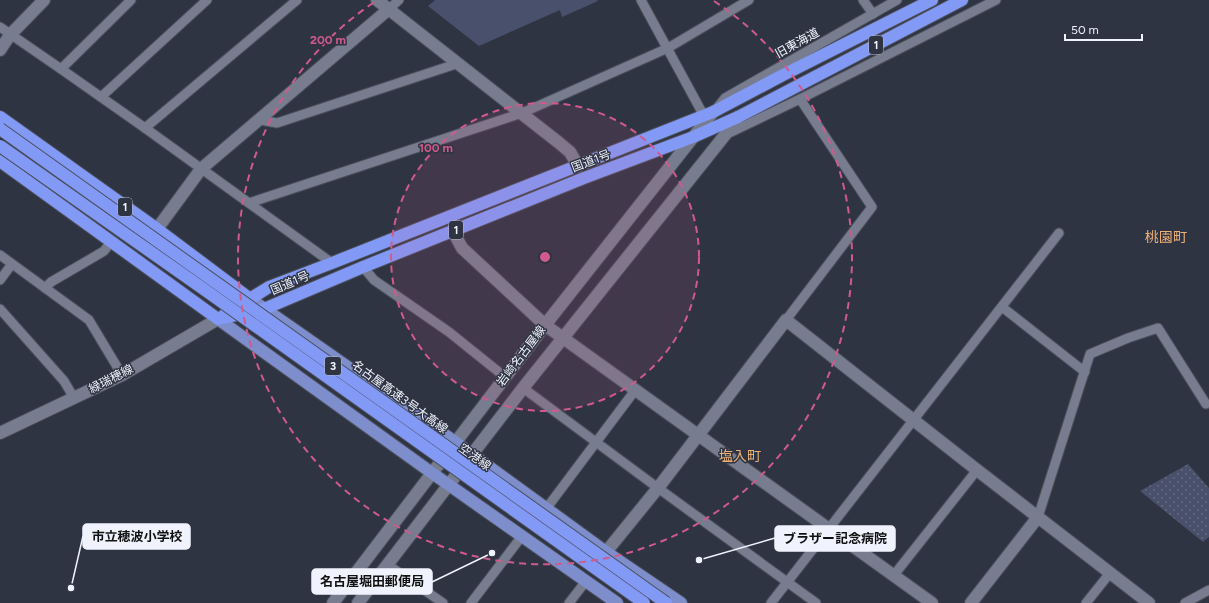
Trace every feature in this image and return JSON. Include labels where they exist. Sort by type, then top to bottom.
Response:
[{"type":"highway","name":"国道1号","points":[[218,319],[249,298],[269,287],[709,114],[932,0]]},
{"type":"highway","name":"国道1号","points":[[218,319],[264,310],[363,267],[584,178],[693,137],[738,117],[789,89],[962,0]]},
{"type":"highway","name":"1","points":[[0,117],[157,229],[249,298]]},
{"type":"highway","name":"名古屋高速3号大高線","points":[[0,130],[666,603]]},
{"type":"highway","name":"3","points":[[0,146],[205,290],[644,603]]},
{"type":"highway","points":[[0,161],[218,319]]},
{"type":"main road","name":"空港線","points":[[249,298],[264,310],[455,442],[472,456],[606,552],[681,603]]},
{"type":"main road","points":[[218,319],[432,473],[617,603]]},
{"type":"street","points":[[0,50],[10,35],[44,0]]},
{"type":"street","points":[[61,68],[131,0]]},
{"type":"street","points":[[101,97],[207,0]]},
{"type":"street","points":[[145,128],[297,0]]},
{"type":"street","points":[[377,0],[459,63],[570,152],[578,166]]},
{"type":"street","points":[[157,229],[201,169],[399,0]]},
{"type":"street","points":[[641,0],[668,48],[709,114]]},
{"type":"street","points":[[249,203],[522,113],[668,48],[750,0]]},
{"type":"street","points":[[863,0],[873,14]]},
{"type":"street","name":"旧東海道","points":[[709,114],[725,98],[897,0]]},
{"type":"street","points":[[725,136],[996,0]]},
{"type":"street","points":[[0,27],[61,68],[332,263]]},
{"type":"street","points":[[260,120],[277,123],[459,63]]},
{"type":"street","points":[[606,552],[658,488],[872,207],[800,99]]},
{"type":"street","name":"岩崎名古屋線","points":[[333,603],[455,442],[693,137],[709,114]]},
{"type":"street","name":"岩崎名古屋線","points":[[358,603],[523,388],[725,136],[738,117]]},
{"type":"street","points":[[453,231],[462,248],[545,325],[699,434],[932,603]]},
{"type":"street","points":[[771,603],[1059,233]]},
{"type":"street","points":[[46,288],[51,282],[104,251],[111,242]]},
{"type":"street","points":[[0,255],[89,320],[122,375]]},
{"type":"street","points":[[0,280],[12,264]]},
{"type":"street","points":[[363,267],[374,280],[449,332],[505,377]]},
{"type":"street","points":[[1002,307],[1085,372]]},
{"type":"street","points":[[0,309],[64,381],[74,398]]},
{"type":"street","name":"緑瑞穂線","points":[[0,433],[122,375],[218,319]]},
{"type":"street","points":[[786,320],[1149,603]]},
{"type":"street","points":[[971,603],[1038,517],[1090,354],[1128,338],[1158,328],[1206,404]]},
{"type":"street","points":[[523,388],[816,603]]},
{"type":"street","points":[[546,508],[636,389]]},
{"type":"street","points":[[894,575],[977,470]]},
{"type":"street","points":[[471,603],[522,536]]},
{"type":"street","points":[[388,565],[442,603]]},
{"type":"street","points":[[1086,603],[1110,573]]},
{"type":"street","points":[[569,603],[586,581]]},
{"type":"street","points":[[1185,603],[1209,590]]},
{"type":"shaded area","points":[[435,0],[598,1],[562,17],[560,10],[479,46],[428,6]]},
{"type":"shaded area","points":[[1188,464],[1209,488],[1209,537],[1203,542],[1140,491]]},
{"type":"place","name":"名古屋堀田郵便局","points":[[492,553]]},
{"type":"place","name":"ブラザー記念病院","points":[[699,560]]},
{"type":"place","name":"市立穂波小学校","points":[[71,588]]},
{"type":"district","name":"桃園町","points":[[1166,237]]},
{"type":"district","name":"塩入町","points":[[740,456]]}]
